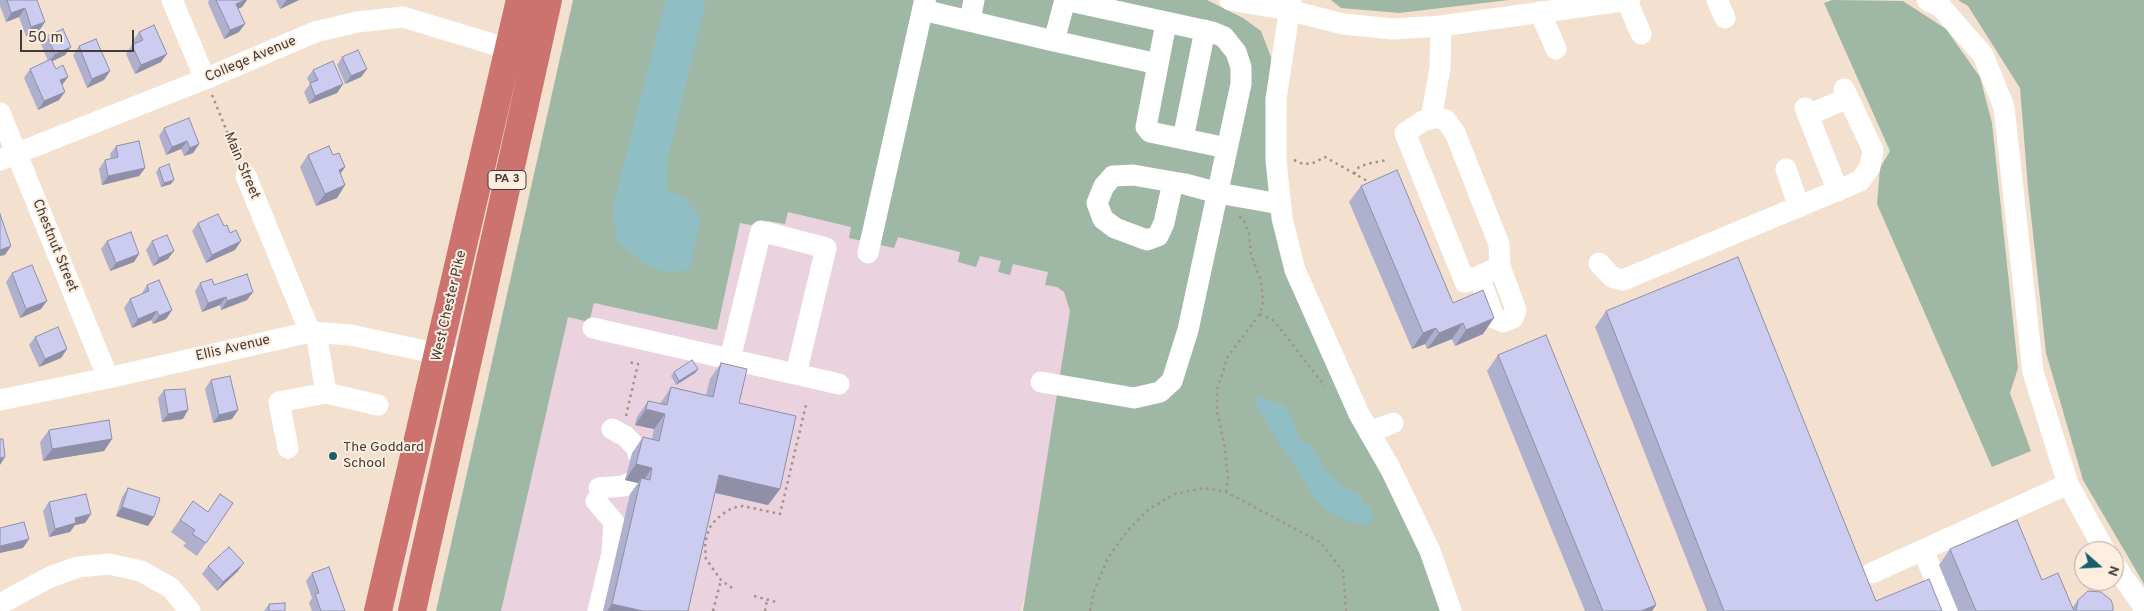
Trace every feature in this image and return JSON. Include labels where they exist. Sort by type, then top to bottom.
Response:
[{"type":"highway","name":"West Chester Pike","points":[[378,611],[520,0]]},
{"type":"highway","name":"West Chester Pike","points":[[412,611],[466,360],[548,0]]},
{"type":"street","points":[[172,0],[205,79]]},
{"type":"street","points":[[970,20],[974,0]]},
{"type":"street","points":[[1041,382],[1134,398],[1160,392],[1172,381],[1188,330],[1241,84],[1241,68],[1236,52],[1224,37],[1205,30],[1065,0],[1054,41]]},
{"type":"street","points":[[1230,0],[1298,6]]},
{"type":"street","points":[[1266,0],[1298,6],[1343,24],[1393,29],[1441,26],[1540,12],[1593,2],[1624,0],[1641,34]]},
{"type":"street","points":[[1927,0],[1941,7],[1983,55],[2004,107],[2033,372],[2068,484],[2099,541]]},
{"type":"street","points":[[924,1],[931,12],[1158,64]]},
{"type":"street","points":[[868,253],[924,1]]},
{"type":"street","points":[[1298,6],[1276,100],[1276,153],[1280,204],[1295,270],[1359,414],[1430,551],[1451,611]]},
{"type":"street","name":"College Avenue","points":[[9,157],[205,79],[315,32],[402,9],[509,49]]},
{"type":"street","points":[[1540,12],[1556,49]]},
{"type":"street","points":[[1166,23],[1146,127],[1150,132],[1227,148]]},
{"type":"street","points":[[1431,119],[1440,68],[1441,26]]},
{"type":"street","points":[[1183,139],[1205,30]]},
{"type":"street","points":[[1598,263],[1612,277],[1623,280],[1721,228],[1799,207],[1860,181],[1870,167],[1873,150],[1846,94],[1806,112],[1838,190]]},
{"type":"street","name":"Chestnut Street","points":[[0,113],[9,157],[108,378]]},
{"type":"street","points":[[1479,276],[1494,318],[1504,322],[1513,318],[1516,310],[1500,267],[1499,244],[1455,133],[1446,120],[1431,119],[1404,134],[1465,282],[1479,276],[1500,267]]},
{"type":"street","points":[[1786,169],[1799,207]]},
{"type":"street","name":"Main Street","points":[[246,176],[313,332],[326,392]]},
{"type":"street","points":[[1173,182],[1216,200],[1280,204]]},
{"type":"street","points":[[730,359],[761,232],[826,248],[796,374]]},
{"type":"street","points":[[593,328],[838,384]]},
{"type":"street","name":"Ellis Avenue","points":[[0,400],[313,332],[351,335],[466,360]]},
{"type":"street","points":[[288,448],[279,402],[326,392],[378,406]]},
{"type":"street","points":[[1370,432],[1393,423]]},
{"type":"street","points":[[619,424],[625,436],[637,448],[638,454]]},
{"type":"street","points":[[598,611],[612,553],[614,522],[597,495],[631,482]]},
{"type":"street","points":[[1872,573],[2068,484]]},
{"type":"street","points":[[1923,550],[1948,611]]},
{"type":"street","points":[[0,604],[57,574],[78,567],[109,564],[141,571],[171,588],[190,611]]},
{"type":"street","points":[[2124,578],[2144,607]]},
{"type":"path","name":"Main Street","points":[[205,79],[246,176]]},
{"type":"path","points":[[1276,153],[1303,164],[1313,163],[1325,157],[1371,183]]},
{"type":"path","points":[[1354,174],[1359,168],[1367,164],[1387,160]]},
{"type":"path","points":[[1216,200],[1243,220],[1249,233],[1252,255],[1261,280],[1263,302],[1260,314],[1228,356],[1217,390],[1217,411],[1224,443],[1228,478],[1226,492]]},
{"type":"path","points":[[1260,314],[1274,321],[1328,390]]},
{"type":"path","points":[[619,424],[638,364],[628,362]]},
{"type":"path","points":[[732,588],[721,580],[706,559],[705,546],[711,525],[721,514],[732,508],[744,506],[780,514],[806,405]]},
{"type":"path","points":[[1090,611],[1094,591],[1108,558],[1127,531],[1149,509],[1175,494],[1205,488],[1226,492],[1320,542],[1343,571],[1346,611]]},
{"type":"path","points":[[713,611],[721,580]]},
{"type":"path","points":[[754,596],[776,602]]},
{"type":"path","points":[[765,611],[767,600]]},
{"type":"shaded area","points":[[743,154],[1072,262],[1086,380],[1020,611],[495,611],[572,280]]},
{"type":"green space","points":[[573,0],[1207,0],[1243,18],[1261,31],[1271,57],[1272,216],[1422,553],[1442,611],[1023,611],[1070,311],[1064,292],[1057,287],[1045,285],[1048,272],[1013,264],[1010,275],[998,272],[1001,261],[980,256],[976,267],[958,262],[960,252],[898,237],[894,248],[849,238],[851,227],[788,212],[785,224],[768,221],[756,226],[740,223],[717,330],[594,303],[589,322],[568,317],[501,611],[436,611]]},
{"type":"green space","points":[[1331,0],[1509,0],[1399,13],[1341,8]]},
{"type":"green space","points":[[1832,0],[1903,1],[1946,29],[1980,77],[1992,123],[2018,368],[2010,393],[2031,451],[1992,467],[1877,204],[1880,168],[1890,151],[1824,3]]},
{"type":"green space","points":[[1958,0],[2144,0],[2144,584],[2124,550],[2124,541],[2119,541],[2083,480],[2046,353],[2028,188],[2020,88],[1968,6]]},
{"type":"water","points":[[666,0],[706,0],[667,162],[666,189],[684,198],[701,217],[689,270],[666,273],[642,262],[617,241],[613,206]]},
{"type":"water","points":[[1256,396],[1282,404],[1288,410],[1301,442],[1310,444],[1330,475],[1345,488],[1361,495],[1362,503],[1370,508],[1374,519],[1365,525],[1345,520],[1325,509],[1313,495],[1256,406]]},
{"type":"building","points":[[7,0],[37,0],[45,22],[31,27],[25,8],[11,13]]},
{"type":"building","points":[[216,0],[245,0],[236,4],[245,24],[230,30]]},
{"type":"building","points":[[154,25],[167,54],[141,65],[132,45],[143,40],[139,32]]},
{"type":"building","points":[[63,29],[71,47],[55,54],[47,36]]},
{"type":"building","points":[[96,39],[110,71],[92,79],[79,46]]},
{"type":"building","points":[[358,50],[367,69],[351,76],[342,57]]},
{"type":"building","points":[[51,59],[56,69],[63,65],[68,77],[60,80],[65,92],[44,101],[30,69]]},
{"type":"building","points":[[333,61],[343,84],[315,96],[310,83],[318,80],[313,70]]},
{"type":"building","points":[[189,118],[199,144],[190,148],[187,141],[172,147],[164,128]]},
{"type":"building","points":[[139,141],[145,168],[108,176],[105,160],[118,157],[116,146]]},
{"type":"building","points":[[329,146],[333,155],[339,153],[345,167],[339,170],[345,185],[325,194],[308,155]]},
{"type":"building","points":[[169,164],[174,180],[164,183],[159,168]]},
{"type":"building","points":[[1397,170],[1453,303],[1483,290],[1494,318],[1466,330],[1463,323],[1439,333],[1436,328],[1423,333],[1361,186]]},
{"type":"building","points":[[0,214],[11,246],[0,250]]},
{"type":"building","points":[[218,214],[224,226],[227,225],[230,233],[236,230],[241,241],[212,255],[198,223]]},
{"type":"building","points":[[131,232],[139,254],[116,263],[107,241]]},
{"type":"building","points":[[167,235],[174,251],[159,258],[152,241]]},
{"type":"building","points":[[1738,257],[1876,601],[1929,579],[1942,611],[1724,611],[1606,311]]},
{"type":"building","points":[[32,265],[47,301],[26,309],[12,273]]},
{"type":"building","points":[[247,274],[253,292],[227,301],[226,297],[208,303],[200,283],[212,279],[214,285]]},
{"type":"building","points":[[159,280],[172,310],[159,316],[157,311],[138,319],[130,299],[149,291],[147,285]]},
{"type":"building","points":[[58,327],[67,349],[45,359],[35,337]]},
{"type":"building","points":[[1546,335],[1656,605],[1641,611],[1603,611],[1498,355]]},
{"type":"building","points":[[692,360],[698,369],[679,381],[674,372]]},
{"type":"building","points":[[721,363],[747,369],[739,403],[796,416],[780,489],[719,475],[688,611],[643,611],[612,604],[641,478],[650,480],[652,468],[636,464],[643,437],[659,441],[665,414],[646,409],[648,401],[667,405],[671,387],[713,397]]},
{"type":"building","points":[[230,376],[238,410],[219,415],[211,380]]},
{"type":"building","points":[[185,389],[188,410],[168,414],[164,390]]},
{"type":"building","points":[[109,420],[112,439],[52,449],[49,430]]},
{"type":"building","points":[[0,439],[3,439],[5,457],[0,458]]},
{"type":"building","points":[[128,488],[160,498],[154,517],[122,507]]},
{"type":"building","points":[[86,494],[91,514],[75,518],[76,523],[55,529],[49,502]]},
{"type":"building","points":[[220,494],[233,503],[206,543],[192,534],[195,530],[180,520],[193,501],[208,512]]},
{"type":"building","points":[[2017,520],[2042,580],[2058,573],[2074,611],[1976,611],[1950,549]]},
{"type":"building","points":[[24,522],[29,539],[0,546],[0,528]]},
{"type":"building","points":[[229,547],[244,563],[223,582],[208,566]]},
{"type":"building","points":[[329,567],[345,611],[321,611],[315,594],[319,593],[312,573]]},
{"type":"building","points":[[2088,591],[2101,592],[2111,600],[2113,611],[2076,611],[2078,600]]},
{"type":"building","points":[[285,603],[285,611],[269,611],[269,604]]},
{"type":"place","name":"The Goddard School","points":[[333,456]]}]
